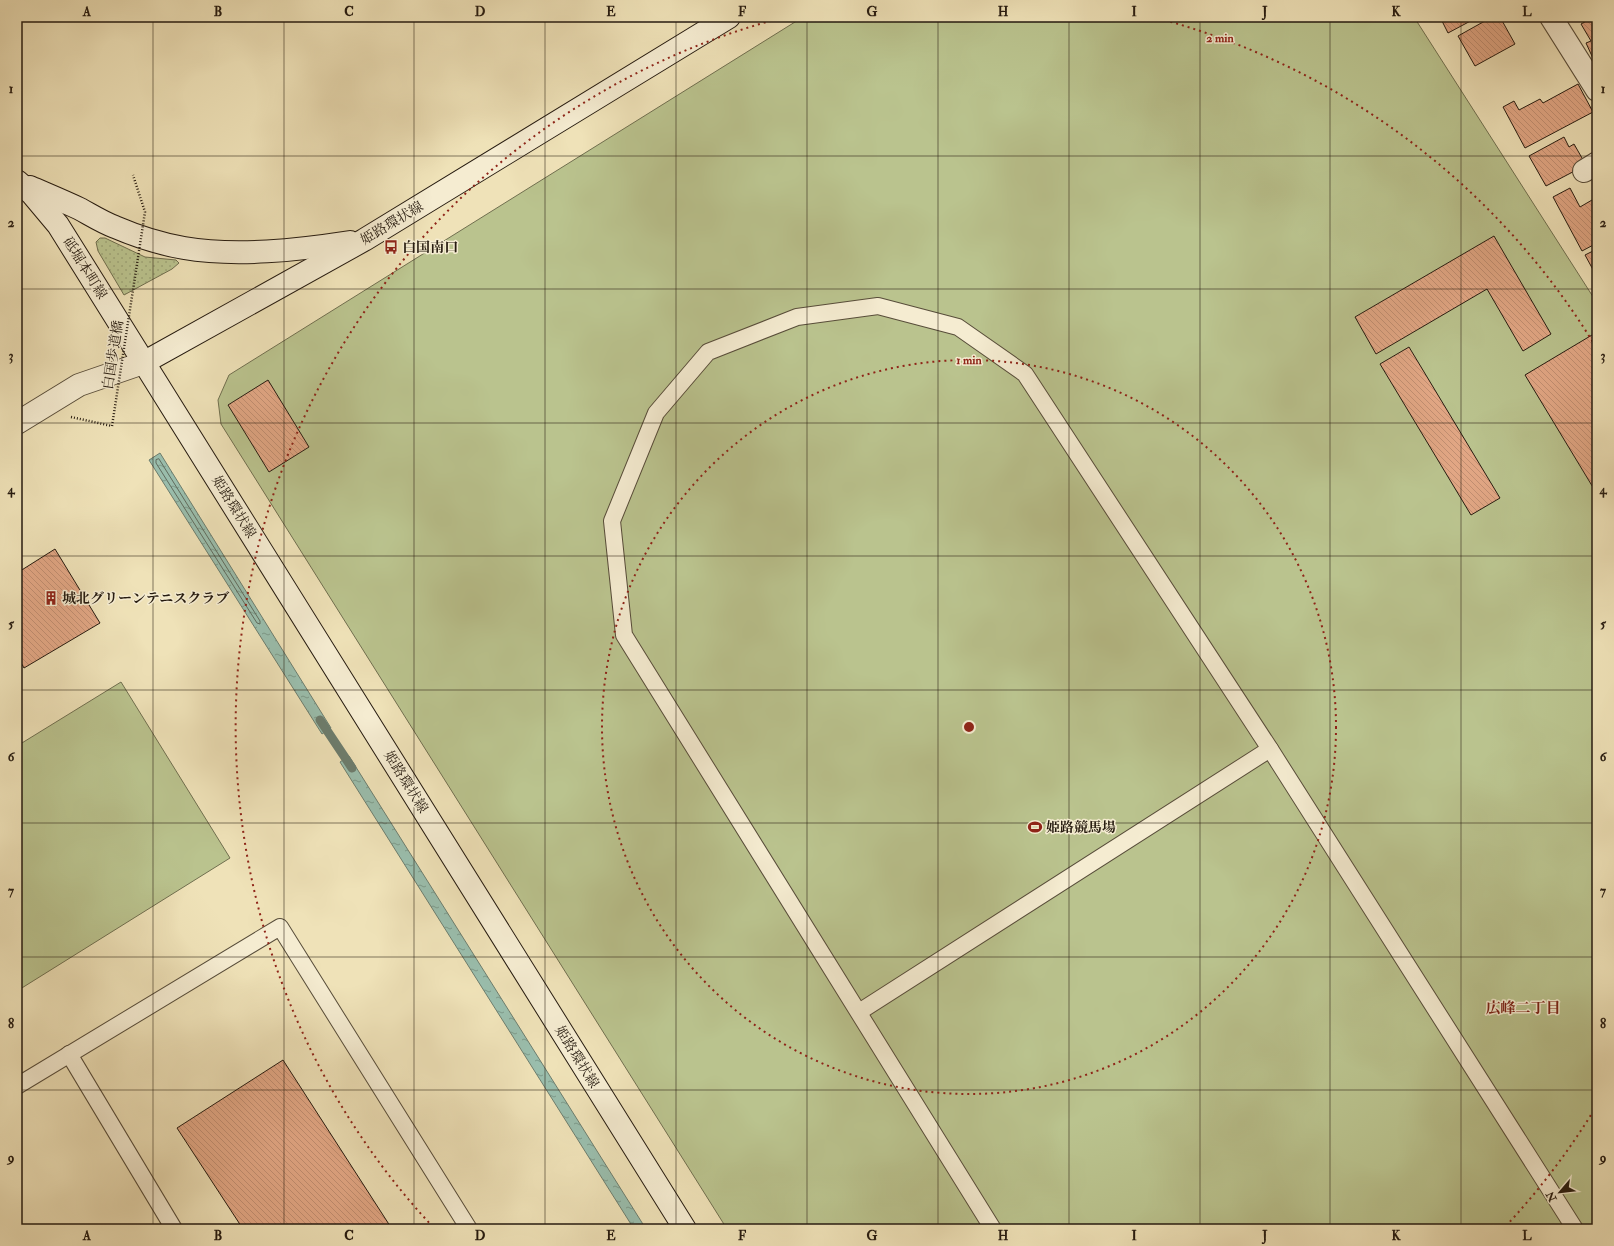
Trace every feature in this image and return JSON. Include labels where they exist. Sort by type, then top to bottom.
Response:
[{"type":"main road","name":"姫路環状線","points":[[685,1229],[144,362],[364,240],[729,17]]},
{"type":"main road","points":[[1551,17],[1597,90]]},
{"type":"main road","points":[[17,181],[79,208],[113,227],[184,248],[218,252],[258,251],[306,248],[364,240]]},
{"type":"main road","name":"砥堀本町線","points":[[17,181],[46,209],[58,225],[144,362]]},
{"type":"main road","points":[[17,423],[79,385],[144,362]]},
{"type":"lane","points":[[994,1229],[624,635],[612,521],[656,413],[708,352],[797,317],[878,306],[958,327],[1024,374],[1270,749],[1575,1229]]},
{"type":"lane","points":[[859,1012],[1270,749]]},
{"type":"lane","points":[[17,1086],[280,927],[469,1229]]},
{"type":"lane","points":[[69,1054],[174,1229]]},
{"type":"path","name":"白国歩道橋","points":[[71,417],[112,426],[145,212],[132,175]]},
{"type":"green space","name":"姫路競馬場","points":[[803,17],[1414,17],[1597,303],[1597,1229],[727,1229],[221,424],[218,400],[229,375]]},
{"type":"green space","points":[[100,238],[105,238],[145,257],[176,260],[179,263],[172,269],[124,295],[98,251],[96,242]]},
{"type":"green space","points":[[121,682],[230,858],[17,991],[17,746]]},
{"type":"water","points":[[160,453],[331,728],[322,734],[149,460]]},
{"type":"water","points":[[349,756],[646,1229],[634,1229],[340,762]]},
{"type":"building","points":[[1440,17],[1478,17],[1448,33]]},
{"type":"building","points":[[1492,17],[1500,17],[1515,44],[1475,66],[1458,36]]},
{"type":"building","points":[[1594,17],[1597,17],[1596,65],[1586,43],[1591,41],[1581,24]]},
{"type":"building","points":[[1578,84],[1593,112],[1525,148],[1503,107],[1514,101],[1519,110],[1540,99],[1543,103]]},
{"type":"building","points":[[1564,137],[1569,147],[1574,144],[1586,165],[1546,186],[1529,156]]},
{"type":"building","points":[[1570,188],[1580,207],[1592,200],[1597,210],[1597,243],[1582,251],[1553,197]]},
{"type":"building","points":[[1494,236],[1551,334],[1523,351],[1487,289],[1376,354],[1355,317]]},
{"type":"building","points":[[1597,249],[1597,277],[1585,255]]},
{"type":"building","points":[[1597,332],[1597,494],[1525,375]]},
{"type":"building","points":[[1409,347],[1500,498],[1471,515],[1380,364]]},
{"type":"building","points":[[268,380],[309,447],[269,472],[228,405]]},
{"type":"building","name":"城北グリーンテニスクラブ","points":[[55,549],[100,623],[24,668],[17,656],[17,573]]},
{"type":"building","points":[[283,1060],[392,1229],[243,1229],[177,1128]]},
{"type":"waterway","points":[[320,720],[352,768]]},
{"type":"place","name":"白国南口","points":[[391,247]]},
{"type":"place","name":"城北グリーンテニスクラブ","points":[[51,598]]},
{"type":"place","name":"姫路競馬場","points":[[1035,827]]},
{"type":"district","name":"広峰二丁目","points":[[1523,1008]]}]
